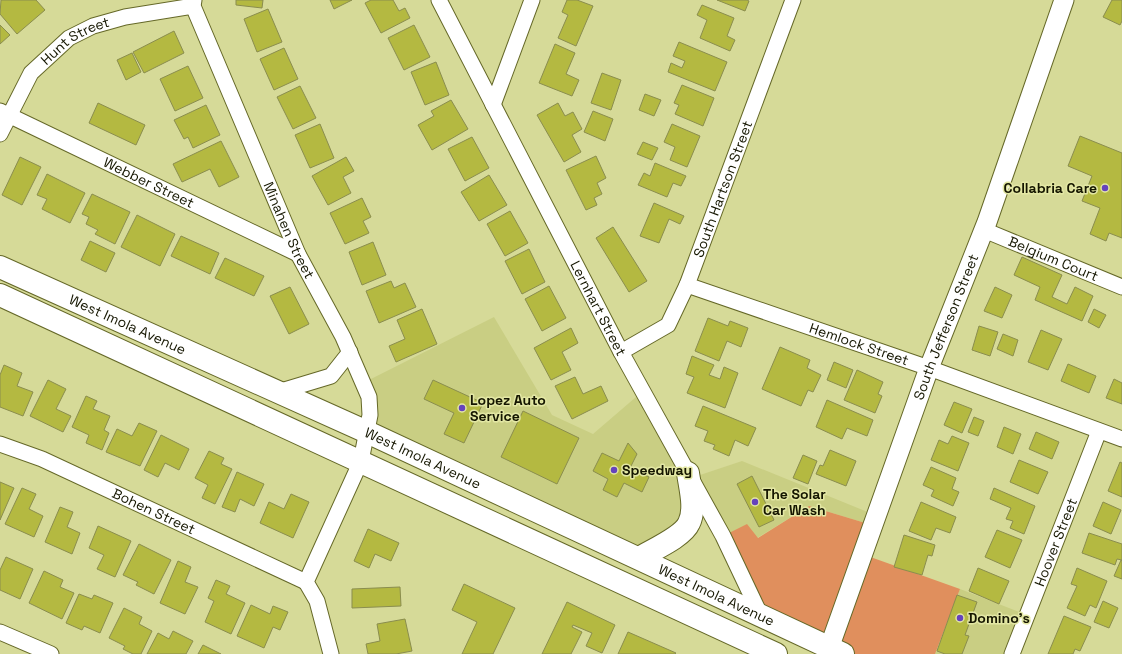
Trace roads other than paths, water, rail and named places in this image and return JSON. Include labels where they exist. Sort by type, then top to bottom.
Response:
[{"type":"main road","name":"West Imola Avenue","points":[[0,267],[367,432],[760,614],[833,652]]},
{"type":"main road","name":"West Imola Avenue","points":[[0,295],[776,654]]},
{"type":"main road","points":[[639,558],[678,535],[689,523],[692,509],[688,473]]},
{"type":"street","name":"Lernhart Street","points":[[440,0],[621,352],[722,536],[760,614]]},
{"type":"street","points":[[493,105],[532,0]]},
{"type":"street","name":"South Hartson Street","points":[[621,352],[668,326],[687,285],[793,0]]},
{"type":"street","name":"South Jefferson Street","points":[[833,652],[929,368],[984,230],[1064,0]]},
{"type":"street","name":"Hunt Street","points":[[0,134],[4,113],[31,73],[69,38],[93,26],[125,17],[193,3]]},
{"type":"street","name":"Minahen Street","points":[[193,3],[298,254],[350,352],[369,397],[370,415],[361,461],[306,582]]},
{"type":"street","name":"Webber Street","points":[[4,113],[298,254]]},
{"type":"street","name":"Belgium Court","points":[[984,230],[1122,287]]},
{"type":"street","name":"Hemlock Street","points":[[687,285],[929,368],[1122,439]]},
{"type":"street","points":[[278,392],[331,376],[350,352]]},
{"type":"street","name":"Hoover Street","points":[[1012,654],[1099,431]]},
{"type":"street","name":"Bohen Street","points":[[0,444],[42,459],[306,582]]},
{"type":"street","points":[[306,582],[317,601],[331,654]]},
{"type":"street","points":[[0,632],[51,654]]},
{"type":"place","name":"Collabria Care","points":[[1105,188]]},
{"type":"place","name":"Lopez Auto Service","points":[[462,408]]},
{"type":"place","name":"Speedway","points":[[614,470]]},
{"type":"place","name":"The Solar Car Wash","points":[[755,502]]},
{"type":"place","name":"Domino's","points":[[960,618]]}]
